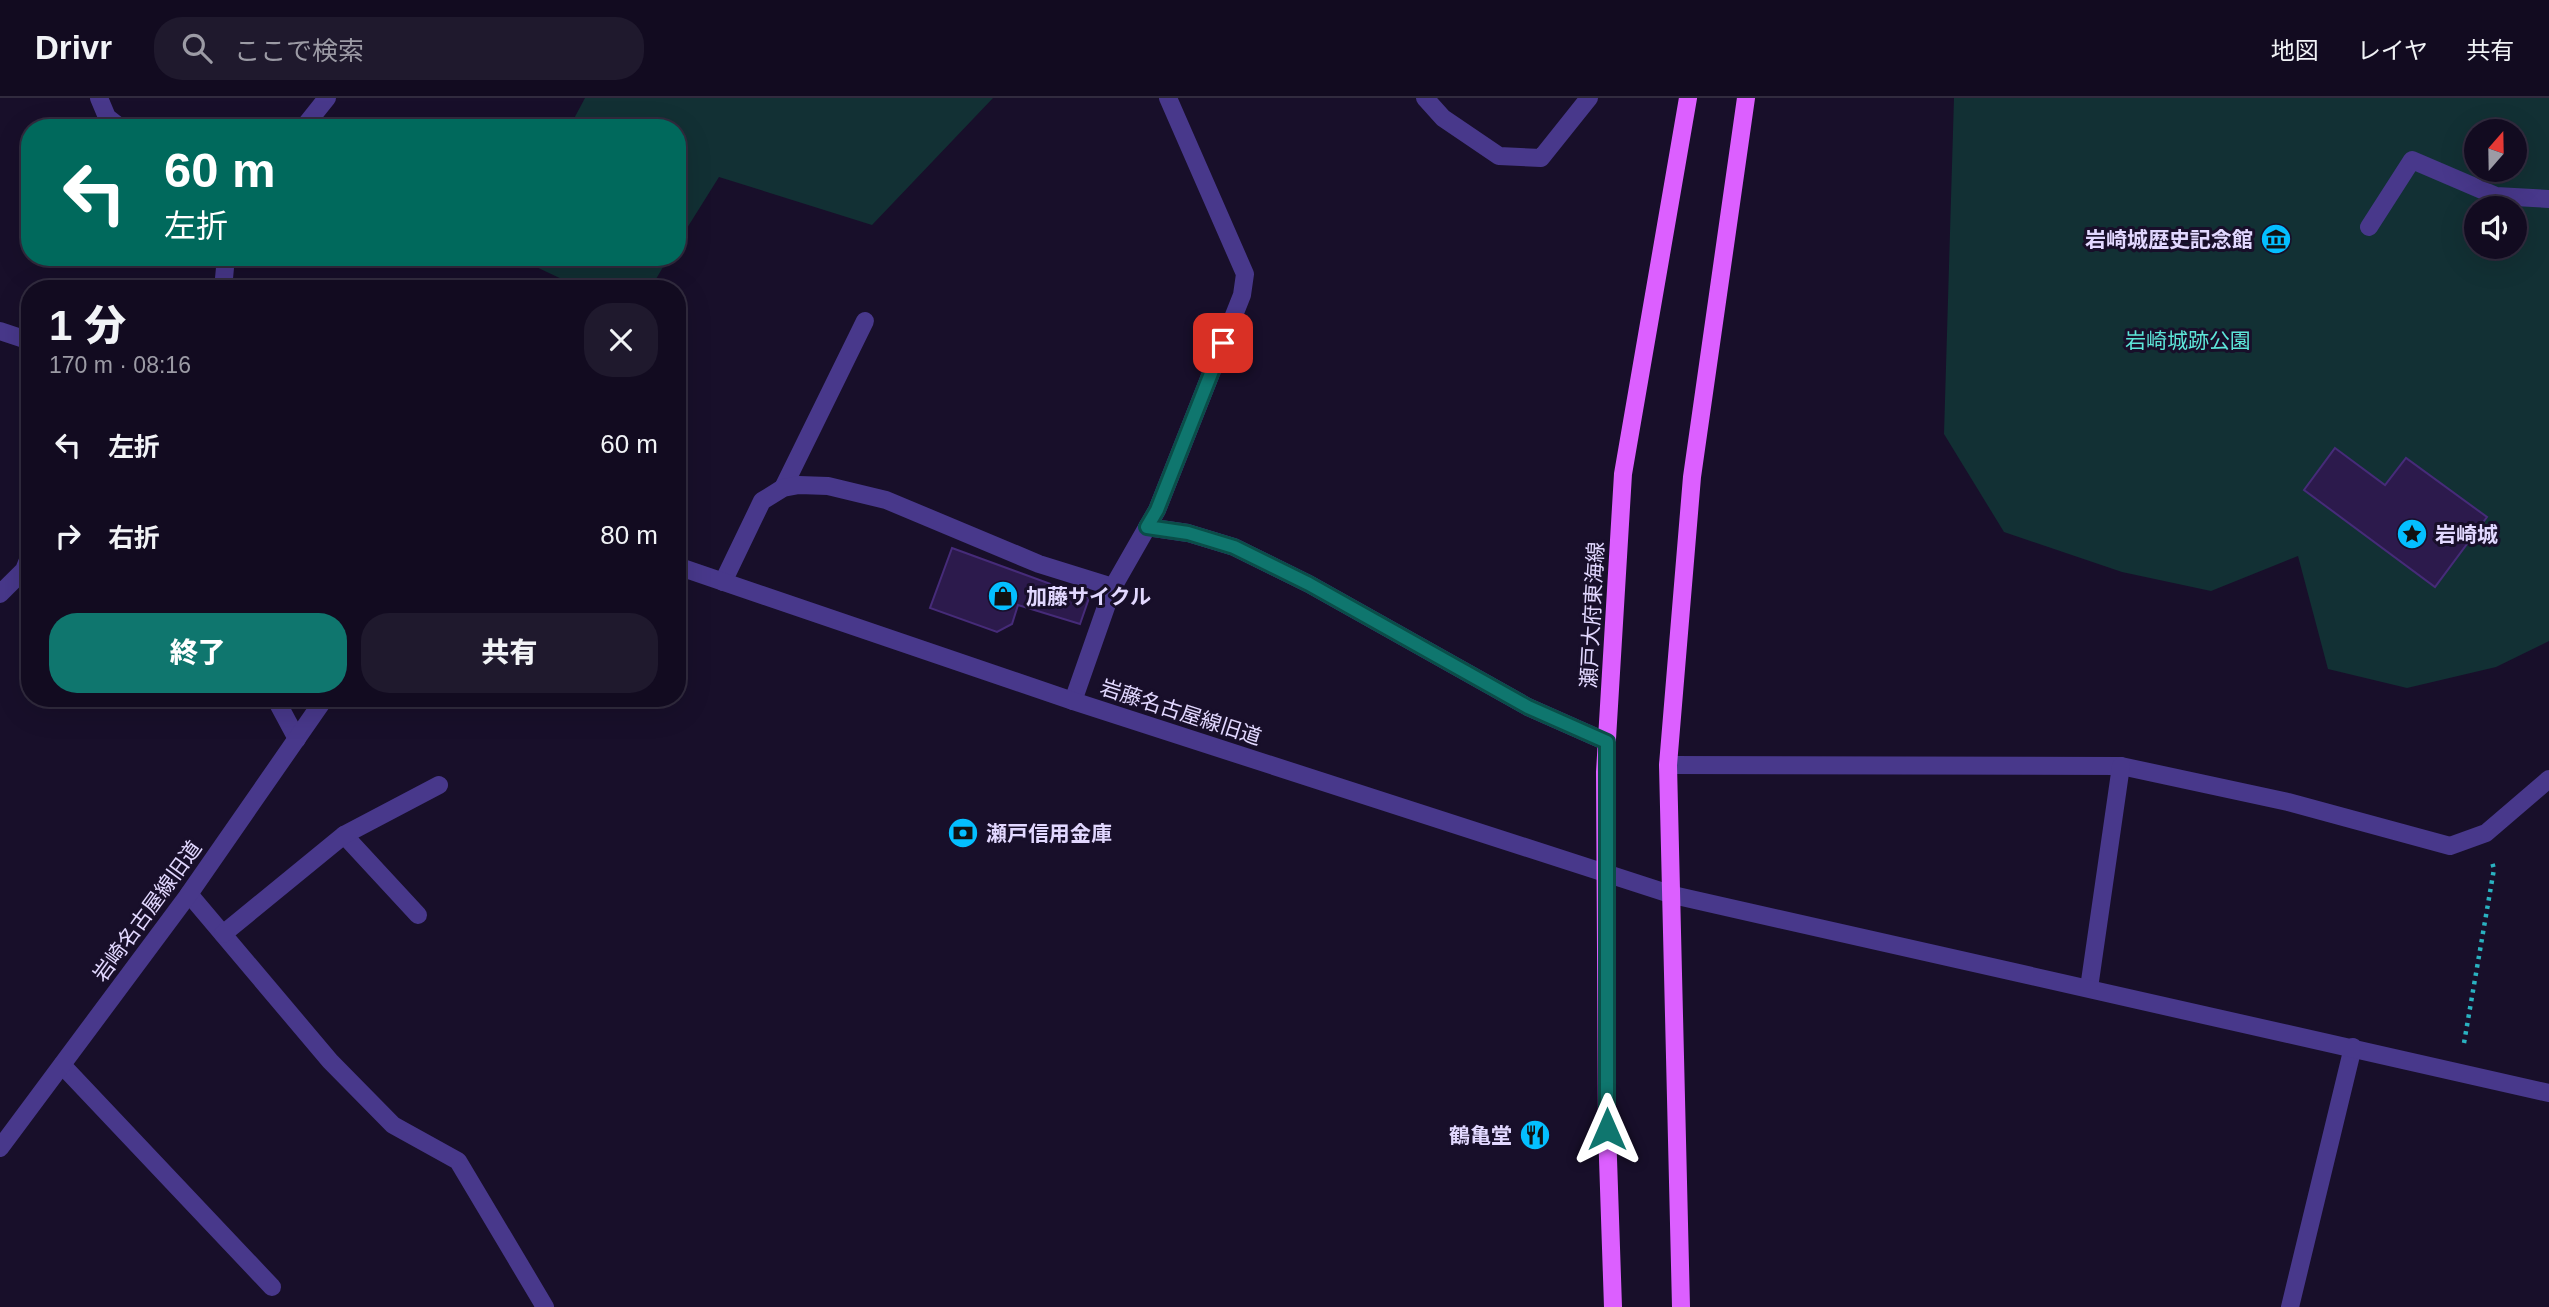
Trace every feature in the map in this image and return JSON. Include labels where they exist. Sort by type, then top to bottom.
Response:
[{"type":"main road","name":"瀬戸大府東海線","points":[[1613,1307],[1607,1129],[1607,742],[1623,474],[1688,98]]},
{"type":"main road","points":[[1681,1307],[1672,1043],[1673,895],[1668,765],[1692,477],[1746,98]]},
{"type":"street","points":[[99,98],[110,119]]},
{"type":"street","points":[[310,119],[327,98]]},
{"type":"street","points":[[1073,701],[1113,587],[1157,510],[1237,308],[1245,274],[1168,98]]},
{"type":"street","points":[[1425,98],[1443,118],[1499,156],[1541,158],[1589,98]]},
{"type":"street","points":[[2369,227],[2412,160],[2496,196],[2549,199]]},
{"type":"street","points":[[783,488],[865,321]]},
{"type":"street","points":[[0,331],[21,338]]},
{"type":"street","points":[[723,582],[762,501],[783,488],[828,486],[886,500],[1040,564],[1113,587]]},
{"type":"street","points":[[1147,527],[1188,533],[1234,547],[1309,584],[1528,707],[1607,742]]},
{"type":"street","name":"岩藤名古屋線旧道","points":[[686,569],[1073,701],[1673,895],[2353,1046],[2549,1093]]},
{"type":"street","points":[[0,594],[21,573]]},
{"type":"street","points":[[280,707],[297,739]]},
{"type":"street","name":"岩崎名古屋線旧道","points":[[0,1148],[189,894],[319,707]]},
{"type":"street","points":[[1668,765],[2121,766],[2288,802],[2450,846],[2486,833],[2549,779]]},
{"type":"street","points":[[2089,988],[2121,766]]},
{"type":"street","points":[[223,934],[344,835],[439,785]]},
{"type":"street","points":[[344,835],[418,915]]},
{"type":"street","points":[[189,894],[330,1061],[393,1125],[458,1161],[545,1307]]},
{"type":"street","points":[[2291,1307],[2353,1046]]},
{"type":"street","points":[[61,1065],[272,1286]]},
{"type":"path","points":[[2459,1071],[2494,869],[2486,833]]},
{"type":"green space","points":[[585,98],[993,98],[872,225],[719,177],[686,230],[686,119],[574,119]]},
{"type":"green space","name":"岩崎城跡公園","points":[[1954,98],[2549,98],[2549,641],[2496,667],[2407,688],[2328,669],[2298,556],[2211,591],[2122,572],[2004,532],[1944,434]]},
{"type":"green space","points":[[534,266],[664,266],[655,280],[564,280]]},
{"type":"building","points":[[2335,448],[2385,485],[2406,458],[2487,517],[2435,587],[2304,490]]},
{"type":"building","points":[[952,548],[1089,598],[1080,624],[1018,605],[1012,624],[997,632],[930,608]]},
{"type":"place","name":"岩崎城歴史記念館","points":[[2276,239]]},
{"type":"place","name":"岩崎城","points":[[2412,534]]},
{"type":"place","name":"加藤サイクル","points":[[1003,596]]},
{"type":"place","name":"瀬戸信用金庫","points":[[963,833]]},
{"type":"place","name":"鶴亀堂","points":[[1535,1135]]},
{"type":"route","points":[[1223,343],[1157,510],[1147,527],[1188,533],[1234,547],[1309,584],[1528,707],[1607,742],[1607,1129]]}]
